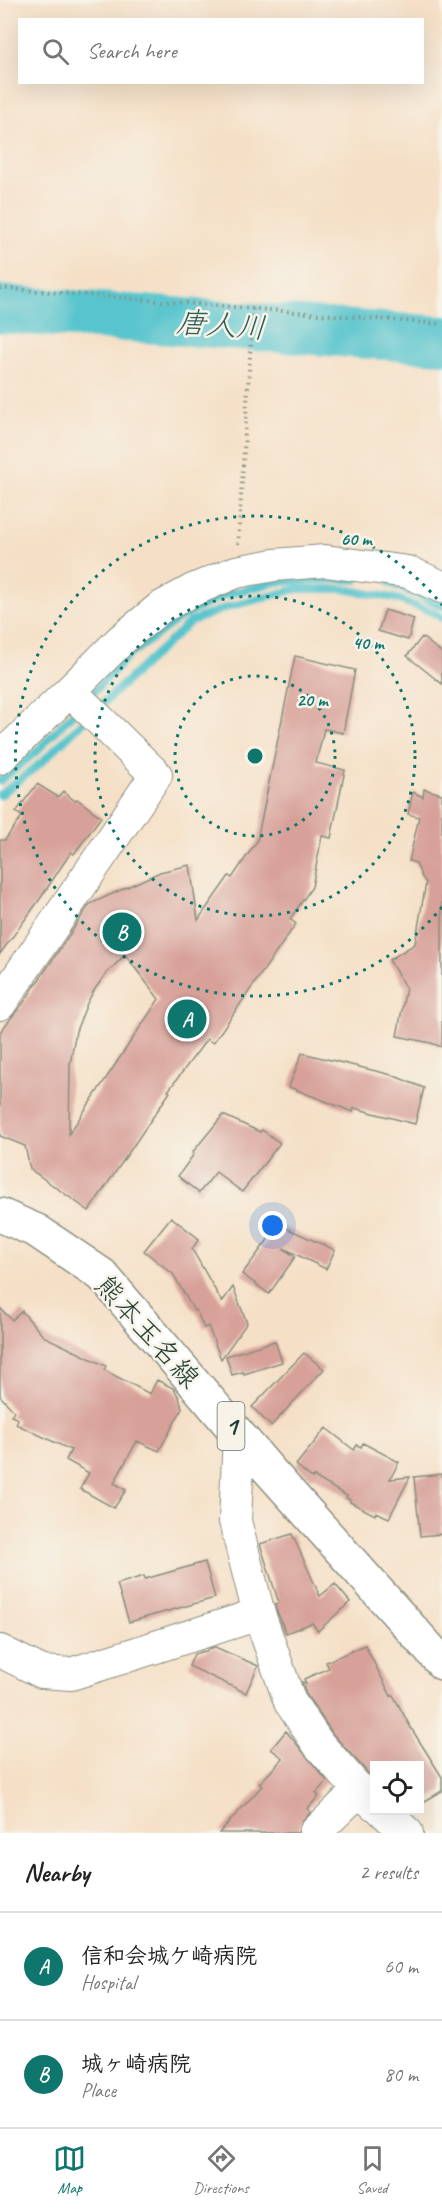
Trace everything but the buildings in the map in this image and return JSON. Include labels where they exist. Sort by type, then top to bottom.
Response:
[{"type":"main road","name":"熊本玉名線","points":[[0,1215],[38,1232],[102,1275],[239,1435],[442,1663]]},
{"type":"street","points":[[0,758],[121,640],[160,608],[193,590],[236,572],[274,565],[325,561],[408,572],[442,587]]},
{"type":"street","points":[[0,1004],[156,775],[70,691]]},
{"type":"street","points":[[239,1435],[235,1521],[259,1614],[290,1702],[319,1745],[367,1797],[315,1833]]},
{"type":"street","points":[[0,1651],[42,1672],[72,1674],[259,1614]]},
{"type":"street","points":[[387,1815],[407,1833]]},
{"type":"path","points":[[0,288],[442,324]]},
{"type":"path","points":[[236,572],[253,309]]},
{"type":"waterway","name":"唐人川","points":[[0,309],[442,340]]},
{"type":"waterway","points":[[0,781],[36,752],[127,657],[181,617],[224,595],[276,582],[356,580]]},
{"type":"waterway","points":[[390,583],[442,606]]},
{"type":"waterway","points":[[97,709],[190,622],[228,607],[297,589],[343,589],[394,598],[442,618]]},
{"type":"waterway","points":[[0,795],[41,763],[87,718]]},
{"type":"place","name":"城ヶ崎病院","points":[[122,932]]},
{"type":"place","name":"信和会城ケ崎病院","points":[[187,1019]]}]
